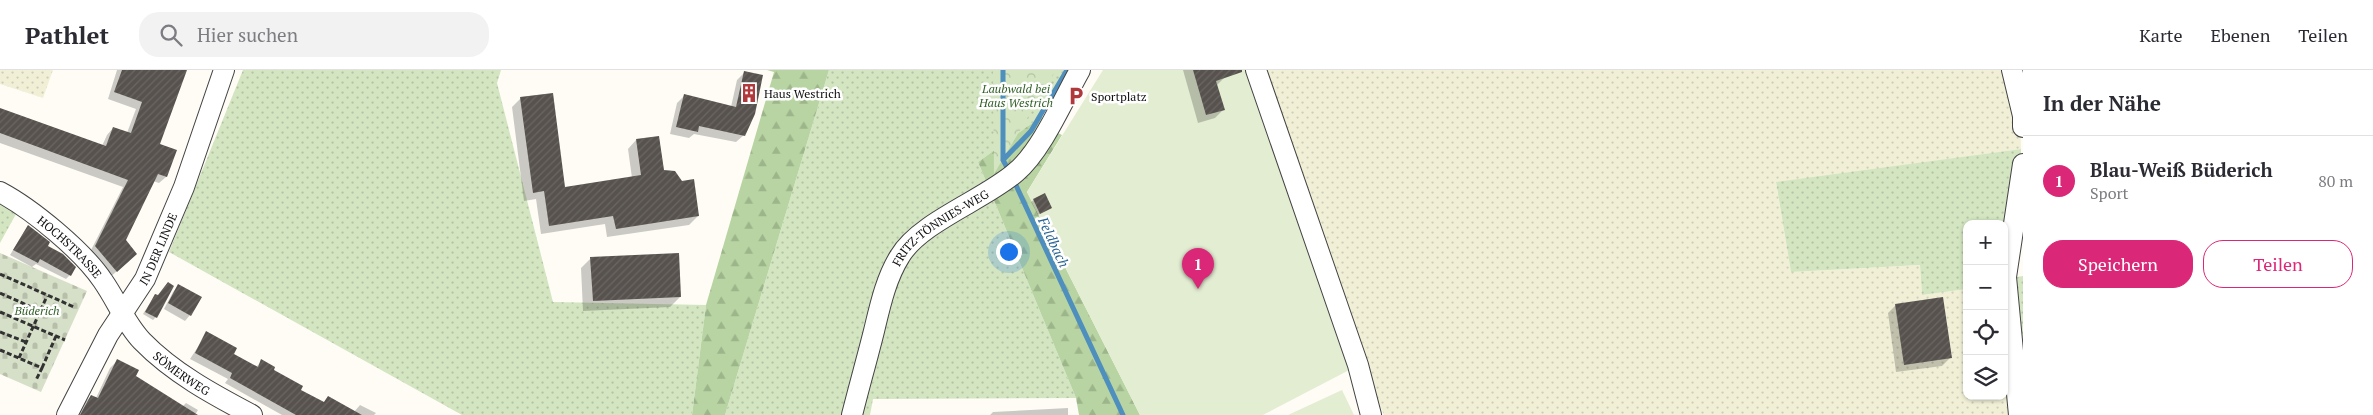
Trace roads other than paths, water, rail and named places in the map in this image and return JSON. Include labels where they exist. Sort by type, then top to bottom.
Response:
[{"type":"street","name":"IN DER LINDE","points":[[67,415],[96,356],[145,279],[184,187],[224,70]]},
{"type":"street","name":"FRITZ-TÖNNIES-WEG","points":[[852,415],[880,309],[900,254],[924,233],[1011,176],[1036,147],[1080,70]]},
{"type":"street","points":[[1256,70],[1358,366],[1371,415]]},
{"type":"street","points":[[2012,70],[2023,116],[2023,127]]},
{"type":"street","points":[[2019,415],[2006,277],[2023,164]]},
{"type":"street","name":"HOCHSTRASSE","points":[[0,192],[22,206],[84,258],[103,280],[122,316]]},
{"type":"street","name":"SÖMERWEG","points":[[122,316],[142,342],[200,388],[252,415]]},
{"type":"waterway","name":"Feldbach","points":[[1003,70],[1003,160],[1009,171]]},
{"type":"waterway","points":[[1003,160],[1031,131],[1067,70]]},
{"type":"waterway","name":"Feldbach","points":[[1014,181],[1123,415]]},
{"type":"place","name":"Haus Westrich","points":[[749,93]]},
{"type":"place","name":"Sportplatz","points":[[1076,96]]},
{"type":"place","name":"Blau-Weiß Büderich","points":[[1198,289]]},
{"type":"park label","name":"Laubwald bei Haus Westrich","points":[[1016,95]]},
{"type":"park label","name":"Büderich","points":[[37,310]]}]
